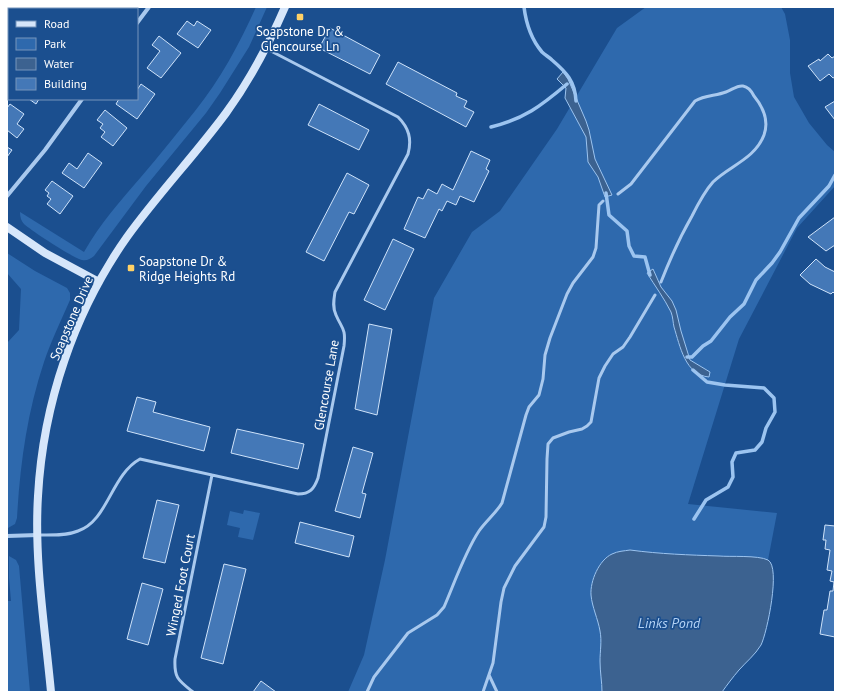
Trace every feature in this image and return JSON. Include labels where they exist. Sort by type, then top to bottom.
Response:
[{"type":"street","points":[[138,23],[149,7]]},
{"type":"street","name":"Soapstone Drive","points":[[51,692],[40,570],[38,496],[41,461],[47,424],[57,385],[71,341],[99,282],[110,263],[136,225],[227,112],[266,49],[285,7]]},
{"type":"street","points":[[7,196],[45,150],[81,100]]},
{"type":"street","points":[[7,227],[45,253],[99,282]]},
{"type":"street","points":[[7,536],[38,535]]},
{"type":"lane","name":"Glencourse Lane","points":[[38,535],[72,533],[86,527],[98,516],[122,475],[132,464],[140,459],[298,494],[305,494],[311,491],[315,486],[318,478],[345,336],[344,328],[336,315],[334,308],[335,292],[408,154],[410,145],[408,130],[398,117],[266,49]]},
{"type":"lane","points":[[618,194],[631,184],[694,101],[702,97],[724,93],[736,87],[744,86],[750,89],[759,102],[764,115],[766,126],[764,136],[749,156],[713,182],[701,200],[672,254],[661,282]]},
{"type":"lane","points":[[367,692],[374,677],[408,633],[438,615],[444,607],[473,542],[502,503],[526,415],[529,407],[539,395],[550,338],[573,283],[593,257],[596,248],[599,205],[604,201]]},
{"type":"lane","points":[[482,692],[494,663],[504,588],[515,566],[544,527],[546,517],[548,444],[553,438],[582,429],[591,422],[599,378],[605,366],[613,354],[622,347],[630,337],[655,295]]},
{"type":"lane","name":"Winged Foot Court","points":[[193,692],[178,680],[175,675],[175,659],[212,475]]},
{"type":"lane","points":[[489,675],[497,692]]},
{"type":"green space","points":[[256,7],[267,7],[249,47],[220,93],[206,113],[146,186],[94,256],[90,259],[82,260],[70,255],[22,222],[20,212],[84,252],[111,213],[213,87],[229,61]]},
{"type":"green space","points":[[646,7],[781,7],[785,14],[790,40],[790,73],[794,97],[809,123],[827,145],[835,152],[835,186],[797,228],[739,339],[688,504],[777,513],[768,560],[751,557],[677,555],[630,550],[591,596],[600,630],[602,645],[600,660],[602,692],[348,692],[364,655],[385,560],[434,298],[472,232],[500,211],[557,129],[617,28]]},
{"type":"green space","points":[[7,253],[35,271],[67,288],[70,293],[70,300],[50,346],[38,381],[25,439],[17,518],[15,524],[8,528],[7,343],[19,330],[21,289],[7,273]]},
{"type":"green space","points":[[244,510],[260,513],[253,540],[238,537],[240,528],[227,525],[230,511],[243,514]]},
{"type":"green space","points":[[9,556],[16,560],[19,566],[30,692],[7,692],[7,601],[11,601]]},
{"type":"water","points":[[563,72],[568,79],[586,121],[595,159],[612,195],[605,197],[598,177],[588,162],[586,137],[565,98],[566,88],[557,79]]},
{"type":"water","points":[[653,269],[661,287],[672,301],[676,310],[690,360],[710,372],[709,377],[694,371],[681,351],[671,312],[647,273]]},
{"type":"water","name":"Links Pond","points":[[630,550],[674,554],[758,557],[768,560],[772,565],[772,601],[764,638],[761,645],[722,692],[602,692],[600,665],[601,635],[592,600],[591,589],[599,566],[607,557],[616,552]]},
{"type":"building","points":[[80,7],[113,7],[112,8]]},
{"type":"building","points":[[187,21],[194,26],[197,21],[211,30],[198,48],[177,34]]},
{"type":"building","points":[[330,28],[380,55],[370,74],[319,48]]},
{"type":"building","points":[[159,36],[181,53],[161,78],[147,68],[160,51],[152,45]]},
{"type":"building","points":[[828,54],[832,58],[835,56],[835,77],[833,78],[829,74],[820,81],[808,66],[819,59],[820,61]]},
{"type":"building","points":[[398,62],[457,93],[456,96],[467,101],[464,107],[474,112],[466,127],[386,84]]},
{"type":"building","points":[[141,84],[155,94],[137,119],[116,104],[118,100],[138,100],[138,88]]},
{"type":"building","points":[[30,100],[38,100],[36,104]]},
{"type":"building","points":[[835,101],[835,120],[825,107]]},
{"type":"building","points":[[10,104],[24,114],[17,124],[24,129],[17,138],[7,130],[7,108]]},
{"type":"building","points":[[319,104],[369,130],[359,150],[308,125]]},
{"type":"building","points":[[105,110],[127,128],[113,146],[101,137],[105,132],[100,128],[103,124],[97,120]]},
{"type":"building","points":[[7,147],[12,150],[7,157]]},
{"type":"building","points":[[471,151],[490,160],[486,169],[489,171],[474,202],[460,196],[456,205],[447,201],[442,211],[439,209],[425,238],[404,229],[418,197],[423,199],[428,189],[437,194],[442,184],[453,190]]},
{"type":"building","points":[[88,153],[102,163],[84,188],[62,173],[69,163],[77,169]]},
{"type":"building","points":[[347,173],[369,185],[354,214],[349,212],[324,261],[306,252]]},
{"type":"building","points":[[52,181],[73,196],[60,214],[47,204],[51,199],[47,196],[49,193],[45,190]]},
{"type":"building","points":[[835,217],[835,245],[826,251],[808,237]]},
{"type":"building","points":[[393,239],[414,249],[385,310],[364,300]]},
{"type":"building","points":[[816,259],[825,267],[835,272],[835,294],[833,292],[831,294],[810,284],[800,275]]},
{"type":"building","points":[[369,324],[392,329],[377,415],[355,409]]},
{"type":"building","points":[[137,397],[156,402],[153,412],[210,427],[204,451],[127,431]]},
{"type":"building","points":[[237,429],[304,444],[298,469],[231,453]]},
{"type":"building","points":[[353,447],[373,453],[362,493],[366,494],[360,518],[335,511]]},
{"type":"building","points":[[157,500],[179,505],[165,563],[143,558]]},
{"type":"building","points":[[300,522],[354,536],[349,557],[295,543]]},
{"type":"building","points":[[825,525],[835,526],[835,637],[820,634],[824,610],[827,610],[830,591],[833,591],[834,582],[830,581],[832,571],[827,570],[830,550],[825,549],[826,540],[823,540]]},
{"type":"building","points":[[224,564],[246,569],[223,664],[201,658]]},
{"type":"building","points":[[142,583],[163,589],[148,645],[127,639]]},
{"type":"building","points":[[261,681],[276,692],[253,692]]},
{"type":"waterway","points":[[524,7],[526,19],[535,42],[542,52],[562,69],[572,82],[576,101]]},
{"type":"waterway","points":[[491,127],[503,124],[532,111],[567,84]]},
{"type":"waterway","points":[[687,357],[692,357],[703,346],[711,341],[730,317],[744,304],[756,280],[780,252],[799,218],[829,186],[835,175]]},
{"type":"waterway","points":[[606,193],[609,215],[627,231],[629,246],[634,256],[645,257],[650,275]]},
{"type":"waterway","points":[[693,370],[707,382],[764,388],[774,398],[775,412],[766,428],[762,442],[755,450],[736,453],[732,462],[733,477],[728,487],[706,500],[694,519]]},
{"type":"place","name":"Soapstone Dr & Glencourse Ln","points":[[300,17]]},
{"type":"place","name":"Soapstone Dr & Ridge Heights Rd","points":[[131,268]]}]
